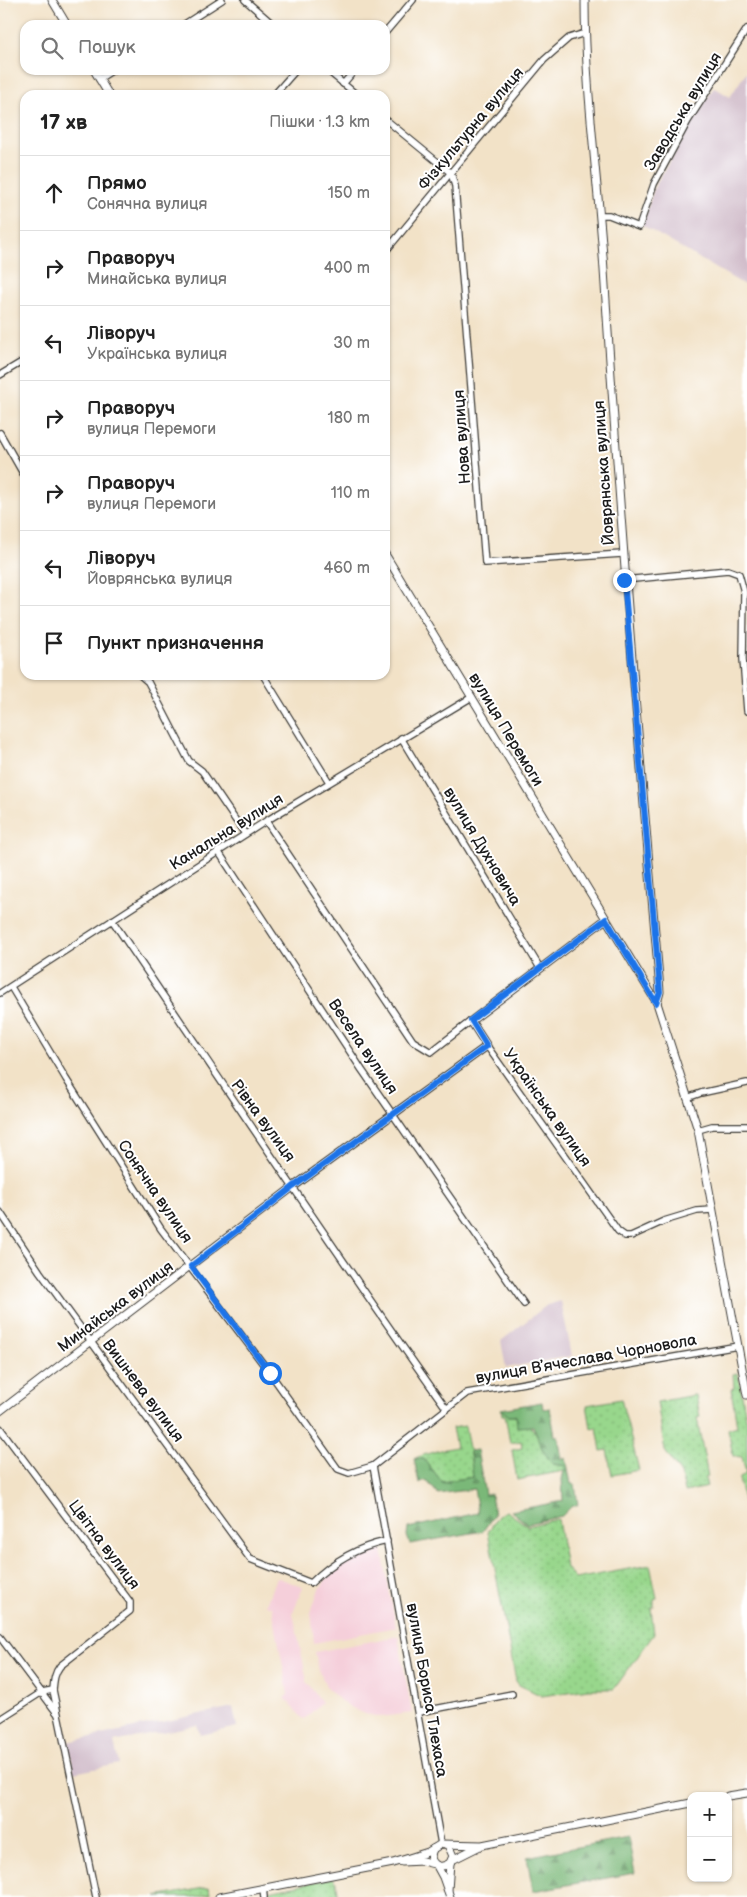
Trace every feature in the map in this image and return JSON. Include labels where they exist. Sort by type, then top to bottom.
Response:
[{"type":"street","points":[[52,0],[64,20]]},
{"type":"street","points":[[191,20],[222,0]]},
{"type":"street","points":[[245,0],[268,20]]},
{"type":"street","points":[[390,27],[413,0]]},
{"type":"street","name":"Йоврянська вулиця","points":[[584,0],[622,554],[659,978],[660,992],[656,1003]]},
{"type":"street","name":"Заводська вулиця","points":[[600,215],[609,214],[639,227],[654,184],[688,121],[747,29]]},
{"type":"street","name":"Фізкультурна вулиця","points":[[390,246],[544,60],[569,38],[585,33]]},
{"type":"street","points":[[97,75],[106,90]]},
{"type":"street","points":[[99,79],[105,75]]},
{"type":"street","points":[[278,90],[292,75]]},
{"type":"street","points":[[333,75],[350,90]]},
{"type":"street","points":[[343,84],[351,75]]},
{"type":"street","points":[[390,123],[451,173]]},
{"type":"street","name":"Нова вулиця","points":[[451,173],[456,186],[485,563],[622,554]]},
{"type":"street","points":[[0,375],[20,363]]},
{"type":"street","points":[[0,433],[20,467]]},
{"type":"street","name":"вулиця Перемоги","points":[[390,562],[656,1003],[698,1130],[747,1395]]},
{"type":"street","points":[[624,580],[728,570],[735,570],[739,574],[744,592],[743,659],[747,711]]},
{"type":"street","points":[[146,680],[189,761],[202,771],[245,834]]},
{"type":"street","points":[[266,680],[329,782]]},
{"type":"street","name":"Канальна вулиця","points":[[0,994],[245,834],[401,738],[472,698]]},
{"type":"street","name":"вулиця Духновича","points":[[401,738],[540,968]]},
{"type":"street","points":[[266,821],[413,1041],[431,1052],[606,919]]},
{"type":"street","name":"Весела вулиця","points":[[218,852],[362,1070],[524,1304]]},
{"type":"street","name":"Рівна вулиця","points":[[112,920],[293,1187],[326,1239],[446,1408]]},
{"type":"street","name":"Сонячна вулиця","points":[[11,987],[66,1079],[161,1229],[191,1266],[338,1469],[349,1473],[373,1466]]},
{"type":"street","name":"Українська вулиця","points":[[471,1020],[487,1046],[618,1232],[624,1236],[631,1236],[664,1221],[697,1211],[712,1210]]},
{"type":"street","name":"Минайська вулиця","points":[[0,1411],[293,1187],[487,1046]]},
{"type":"street","points":[[687,1098],[708,1091],[747,1084]]},
{"type":"street","points":[[698,1130],[712,1126],[747,1126]]},
{"type":"street","name":"Вишнева вулиця","points":[[0,1212],[40,1272],[250,1559],[311,1583],[340,1559],[366,1546],[387,1541]]},
{"type":"street","name":"вулиця Вʼячеслава Чорновола","points":[[373,1466],[466,1393],[738,1346]]},
{"type":"street","name":"Цвітна вулиця","points":[[0,1428],[130,1602],[130,1611],[124,1617],[60,1666],[56,1672],[52,1690]]},
{"type":"street","name":"вулиця Бориса Тлехаса","points":[[373,1466],[445,1844]]},
{"type":"street","points":[[0,1637],[58,1714]]},
{"type":"street","points":[[0,1719],[42,1692],[52,1690],[96,1897]]},
{"type":"street","points":[[419,1712],[512,1694]]},
{"type":"street","points":[[732,1795],[747,1793]]},
{"type":"street","points":[[219,1897],[396,1862],[428,1852],[445,1844],[482,1845],[687,1804]]},
{"type":"street","points":[[445,1844],[453,1852],[449,1894]]},
{"type":"street","points":[[396,1862],[414,1862],[443,1866],[482,1845]]},
{"type":"street","points":[[433,1848],[431,1854],[449,1894]]},
{"type":"street","points":[[263,1888],[264,1897]]},
{"type":"shaded area","points":[[747,71],[746,286],[642,225],[655,186],[714,87],[730,97]]},
{"type":"shaded area","points":[[561,1301],[572,1356],[506,1368],[501,1341],[547,1305]]},
{"type":"shaded area","points":[[382,1549],[396,1627],[314,1643],[311,1612],[317,1594],[326,1579],[348,1560],[361,1554]]},
{"type":"shaded area","points":[[276,1577],[303,1587],[293,1613],[306,1682],[322,1702],[304,1720],[285,1698],[288,1694],[272,1607],[266,1605]]},
{"type":"shaded area","points":[[398,1636],[412,1713],[381,1717],[365,1714],[344,1704],[327,1688],[319,1671],[315,1652]]},
{"type":"shaded area","points":[[233,1707],[237,1727],[200,1735],[197,1725],[114,1742],[119,1764],[74,1773],[68,1742]]},
{"type":"green space","points":[[738,1373],[747,1423],[747,1504],[744,1505],[739,1479],[746,1473],[742,1457],[733,1456],[728,1429],[737,1426],[731,1389],[734,1388],[733,1374]]},
{"type":"green space","points":[[696,1396],[700,1417],[697,1418],[708,1477],[705,1478],[707,1487],[685,1492],[681,1474],[665,1451],[657,1402]]},
{"type":"green space","points":[[621,1399],[639,1470],[612,1475],[607,1450],[601,1451],[597,1427],[591,1428],[587,1405]]},
{"type":"green space","points":[[542,1402],[543,1409],[550,1408],[555,1436],[558,1436],[562,1459],[566,1458],[571,1484],[575,1484],[578,1505],[572,1506],[562,1516],[527,1524],[511,1511],[563,1501],[562,1479],[565,1466],[553,1464],[543,1451],[533,1426],[517,1427],[516,1416],[509,1416],[501,1409]]},
{"type":"green space","points":[[501,1409],[509,1416],[517,1417],[530,1426],[553,1464],[565,1466],[564,1471],[517,1480],[512,1450],[522,1448],[521,1441],[510,1443],[505,1415],[502,1415]]},
{"type":"green space","points":[[465,1426],[474,1477],[442,1482],[424,1459],[414,1459],[433,1452],[456,1447],[452,1428]]},
{"type":"green space","points":[[477,1450],[485,1494],[491,1494],[494,1515],[483,1531],[410,1544],[407,1536],[408,1528],[478,1513],[474,1489],[438,1494],[426,1480],[419,1483],[414,1459],[424,1459],[442,1482],[473,1477],[470,1451]]},
{"type":"green space","points":[[506,1511],[528,1526],[558,1519],[566,1568],[575,1579],[650,1565],[657,1598],[654,1599],[654,1606],[651,1608],[654,1634],[614,1689],[588,1689],[542,1696],[519,1685],[516,1681],[488,1532],[498,1516]]},
{"type":"green space","points":[[628,1837],[635,1873],[533,1891],[527,1857]]},
{"type":"green space","points":[[333,1878],[336,1881],[339,1897],[267,1897],[269,1891]]},
{"type":"green space","points":[[209,1887],[210,1894],[196,1897],[156,1897]]},
{"type":"route","points":[[270,1373],[191,1266],[293,1187],[487,1046],[471,1020],[606,919],[656,1003],[660,992],[659,978],[624,580]]}]
